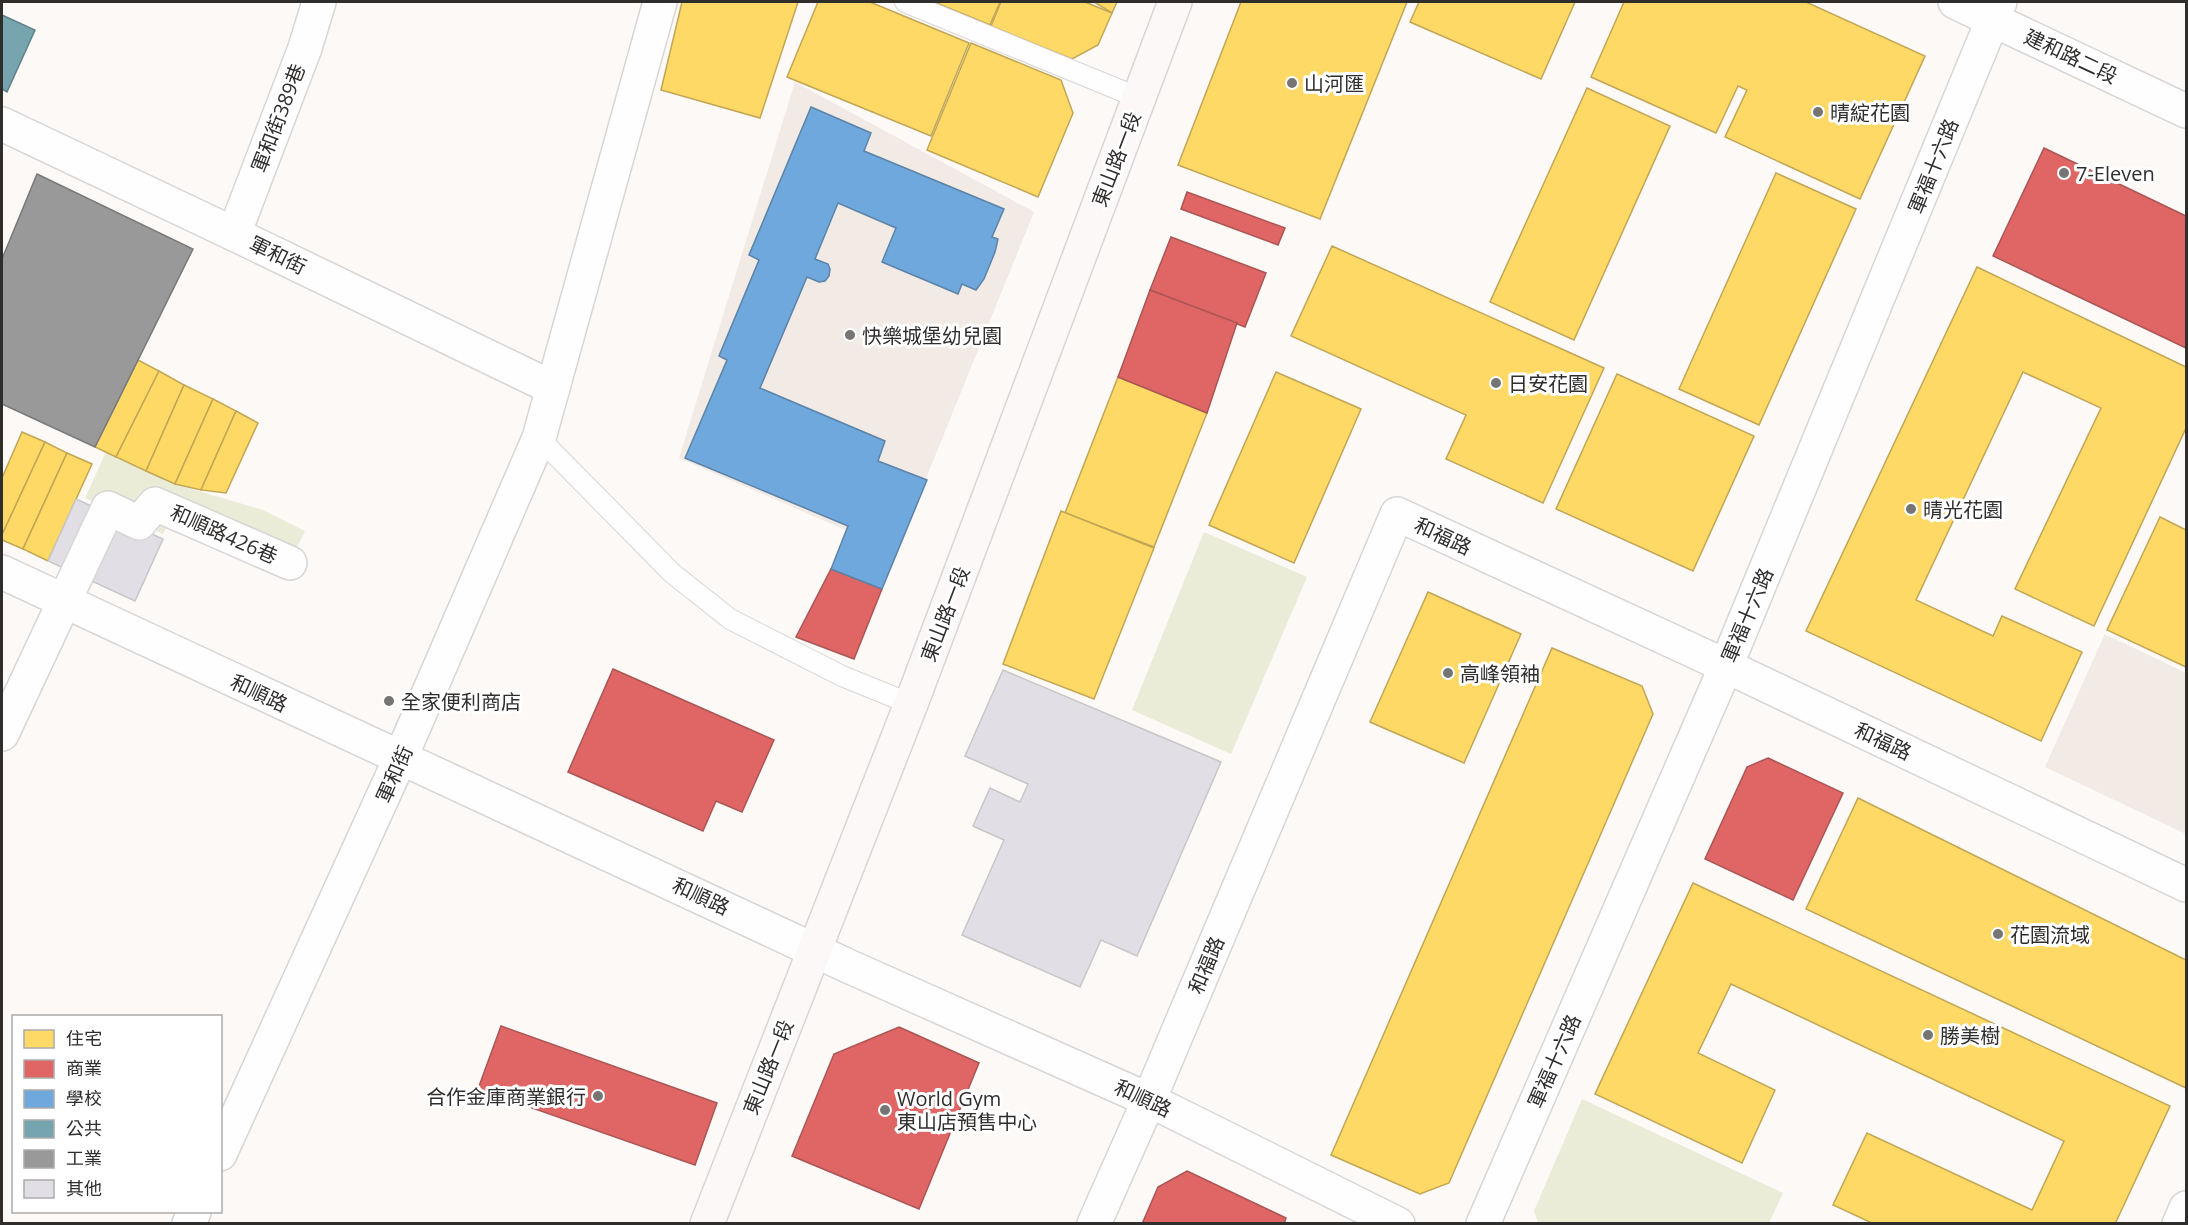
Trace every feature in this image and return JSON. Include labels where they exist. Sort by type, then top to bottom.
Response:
[{"type":"main road","name":"東山路一段","points":[[706,1224],[911,704],[1175,2]]},
{"type":"street","name":"軍和街389巷","points":[[234,234],[305,48],[319,2]]},
{"type":"street","name":"軍和街","points":[[222,1150],[400,759],[539,438],[659,2]]},
{"type":"street","name":"建和路二段","points":[[1955,2],[1997,11],[2187,111]]},
{"type":"street","name":"軍福十六路","points":[[1483,1224],[1726,666],[1997,11]]},
{"type":"street","name":"軍和街","points":[[2,124],[553,388]]},
{"type":"street","name":"和順路426巷","points":[[2,734],[108,508],[139,523],[156,504],[290,563]]},
{"type":"street","name":"和福路","points":[[1094,1224],[1149,1100],[1397,514],[1726,666],[2187,885]]},
{"type":"street","name":"和順路","points":[[2,572],[400,759],[815,950],[1149,1100],[1398,1224]]},
{"type":"street","points":[[2179,1224],[2187,1208]]},
{"type":"lane","points":[[905,2],[1139,98]]},
{"type":"lane","points":[[539,438],[672,573],[730,619],[842,676],[911,704]]},
{"type":"shaded area","name":"快樂城堡幼兒園","points":[[795,82],[1034,212],[914,508],[848,531],[679,458]]},
{"type":"shaded area","points":[[2105,634],[2186,673],[2186,834],[2045,767]]},
{"type":"green space","points":[[106,452],[175,484],[263,510],[305,531],[285,572],[169,523],[163,534],[85,498]]},
{"type":"green space","points":[[1204,532],[1307,577],[1231,754],[1132,710]]},
{"type":"green space","points":[[1582,1099],[1783,1193],[1769,1223],[1538,1223],[1534,1211]]},
{"type":"building: 住宅","points":[[682,2],[798,2],[760,118],[661,90]]},
{"type":"building: 住宅","points":[[818,2],[870,2],[969,43],[931,136],[787,77]]},
{"type":"building: 住宅","points":[[934,2],[1000,2],[990,25]]},
{"type":"building: 住宅","points":[[1001,2],[1085,2],[1112,13],[1098,45],[1072,59],[991,26]]},
{"type":"building: 住宅","points":[[1094,2],[1117,2],[1112,13]]},
{"type":"building: 住宅","name":"山河匯","points":[[1241,2],[1407,2],[1320,219],[1178,165]]},
{"type":"building: 住宅","points":[[1419,2],[1575,2],[1541,79],[1410,22]]},
{"type":"building: 住宅","name":"晴綻花園","points":[[1624,2],[1806,2],[1925,56],[1860,199],[1725,137],[1747,90],[1738,86],[1716,133],[1591,77]]},
{"type":"building: 住宅","points":[[971,43],[1061,80],[1073,113],[1038,197],[927,150]]},
{"type":"building: 住宅","points":[[1587,88],[1670,126],[1574,340],[1490,302]]},
{"type":"building: 住宅","points":[[1776,173],[1856,209],[1759,425],[1679,389]]},
{"type":"building: 住宅","name":"日安花園","points":[[1332,246],[1604,368],[1543,503],[1446,459],[1466,415],[1291,336]]},
{"type":"building: 住宅","name":"晴光花園","points":[[1977,267],[2186,367],[2186,428],[2094,626],[2015,589],[2101,408],[2023,372],[1916,600],[1993,636],[2002,616],[2082,652],[2041,741],[1806,631]]},
{"type":"building: 住宅","points":[[138,360],[159,371],[116,457],[95,447]]},
{"type":"building: 住宅","points":[[159,371],[184,385],[146,471],[116,457]]},
{"type":"building: 住宅","points":[[1276,372],[1361,409],[1294,563],[1209,525]]},
{"type":"building: 住宅","points":[[1617,374],[1754,436],[1693,571],[1556,509]]},
{"type":"building: 住宅","points":[[1118,377],[1207,413],[1154,547],[1065,513]]},
{"type":"building: 住宅","points":[[184,385],[213,399],[175,484],[146,471]]},
{"type":"building: 住宅","points":[[213,399],[236,411],[201,490],[175,484]]},
{"type":"building: 住宅","points":[[236,411],[258,423],[226,493],[201,490]]},
{"type":"building: 住宅","points":[[22,432],[45,442],[2,535],[2,478]]},
{"type":"building: 住宅","points":[[45,442],[67,453],[23,549],[2,540],[2,535]]},
{"type":"building: 住宅","points":[[67,453],[92,464],[48,561],[23,549]]},
{"type":"building: 住宅","points":[[1061,511],[1154,548],[1094,699],[1003,664]]},
{"type":"building: 住宅","points":[[2160,517],[2186,530],[2186,667],[2107,630]]},
{"type":"building: 住宅","name":"高峰領袖","points":[[1428,592],[1521,634],[1464,763],[1370,722]]},
{"type":"building: 住宅","points":[[1552,648],[1642,686],[1653,714],[1449,1183],[1420,1194],[1331,1155]]},
{"type":"building: 住宅","name":"花園流域","points":[[1858,798],[2186,960],[2186,1088],[1806,909]]},
{"type":"building: 住宅","name":"勝美樹","points":[[1693,883],[2170,1106],[2115,1224],[1874,1224],[1833,1205],[1867,1133],[2032,1210],[2064,1141],[1731,984],[1698,1053],[1775,1090],[1742,1163],[1595,1094]]},
{"type":"building: 商業","points":[[2044,148],[2186,216],[2186,348],[1993,256]]},
{"type":"building: 商業","points":[[1187,192],[1285,228],[1278,245],[1181,209]]},
{"type":"building: 商業","points":[[1171,237],[1266,273],[1245,327],[1150,290]]},
{"type":"building: 商業","points":[[1150,290],[1237,323],[1207,413],[1118,377]]},
{"type":"building: 商業","points":[[831,569],[882,589],[854,659],[796,637]]},
{"type":"building: 商業","points":[[613,669],[774,740],[742,812],[716,801],[703,831],[568,772]]},
{"type":"building: 商業","points":[[1768,758],[1843,793],[1793,900],[1705,859],[1747,767]]},
{"type":"building: 商業","name":"合作金庫商業銀行","points":[[501,1026],[717,1103],[695,1165],[478,1089]]},
{"type":"building: 商業","name":"World Gym 東山店預售中心","points":[[899,1027],[979,1063],[919,1209],[792,1156],[834,1054]]},
{"type":"building: 商業","points":[[1187,1171],[1286,1218],[1284,1224],[1142,1224],[1158,1187]]},
{"type":"building: 學校","points":[[811,107],[871,133],[864,151],[1004,209],[992,237],[998,239],[984,279],[976,290],[962,284],[958,294],[882,262],[896,228],[838,203],[815,259],[828,264],[829,276],[825,281],[819,282],[807,277],[760,388],[885,441],[878,461],[927,480],[882,589],[831,569],[848,526],[685,458],[727,360],[719,356],[759,260],[749,255]]},
{"type":"building: 公共","points":[[2,15],[35,30],[7,92],[2,89]]},
{"type":"building: 工業","points":[[37,174],[193,249],[95,447],[2,404],[2,259]]},
{"type":"building: 其他","points":[[76,499],[163,539],[135,601],[48,561]]},
{"type":"building: 其他","points":[[1003,670],[1221,762],[1137,956],[1101,940],[1080,987],[962,935],[1004,840],[973,826],[990,788],[1020,802],[1028,784],[965,756]]},
{"type":"place","name":"山河匯","points":[[1292,83]]},
{"type":"place","name":"晴綻花園","points":[[1818,112]]},
{"type":"place","name":"7-Eleven","points":[[2064,173]]},
{"type":"place","name":"快樂城堡幼兒園","points":[[850,335]]},
{"type":"place","name":"日安花園","points":[[1496,383]]},
{"type":"place","name":"晴光花園","points":[[1911,509]]},
{"type":"place","name":"高峰領袖","points":[[1448,673]]},
{"type":"place","name":"全家便利商店","points":[[389,701]]},
{"type":"place","name":"花園流域","points":[[1998,934]]},
{"type":"place","name":"勝美樹","points":[[1928,1035]]},
{"type":"place","name":"合作金庫商業銀行","points":[[598,1096]]},
{"type":"place","name":"World Gym 東山店預售中心","points":[[885,1110]]}]
